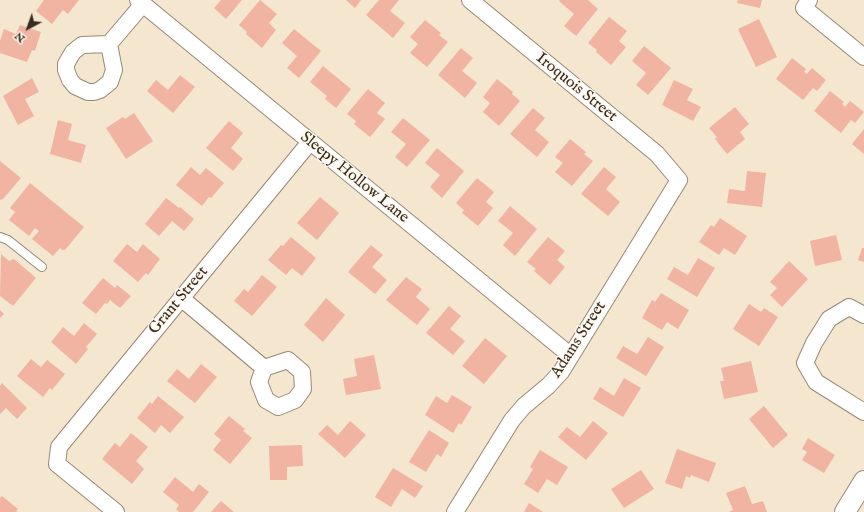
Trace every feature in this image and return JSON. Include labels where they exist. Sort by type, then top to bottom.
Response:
[{"type":"street","name":"Iroquois Street","points":[[470,0],[657,154],[678,180]]},
{"type":"street","points":[[109,44],[141,2]]},
{"type":"street","name":"Sleepy Hollow Lane","points":[[141,2],[571,356]]},
{"type":"street","points":[[806,4],[864,57]]},
{"type":"street","name":"Grant Street","points":[[116,512],[57,464],[59,447],[310,142]]},
{"type":"street","name":"Adams Street","points":[[455,512],[512,420],[524,406],[548,386],[571,356],[678,180]]},
{"type":"street","points":[[181,298],[264,368]]},
{"type":"street","points":[[864,315],[849,307],[829,319],[814,343],[805,363],[816,382],[864,412]]},
{"type":"street","points":[[845,512],[864,480]]},
{"type":"lane","points":[[0,237],[8,240],[42,267]]},
{"type":"building","points":[[44,0],[79,0],[68,14],[63,10],[52,24],[36,11]]},
{"type":"building","points":[[221,0],[242,0],[226,19],[214,8]]},
{"type":"building","points":[[260,0],[277,14],[269,23],[276,30],[262,48],[246,34],[247,32],[239,25]]},
{"type":"building","points":[[346,0],[361,0],[355,8]]},
{"type":"building","points":[[379,0],[399,0],[390,11],[405,23],[393,38],[366,15]]},
{"type":"building","points":[[588,0],[598,9],[576,36],[564,26],[574,14],[559,1]]},
{"type":"building","points":[[738,0],[762,0],[760,8],[737,3]]},
{"type":"building","points":[[609,17],[627,31],[619,41],[626,47],[611,65],[588,43]]},
{"type":"building","points":[[759,19],[777,57],[756,67],[738,29]]},
{"type":"building","points":[[425,20],[441,33],[439,35],[448,42],[427,67],[410,53],[418,44],[410,37]]},
{"type":"building","points":[[20,25],[41,32],[35,51],[32,50],[27,62],[0,53],[0,41],[4,29],[16,34]]},
{"type":"building","points":[[294,29],[321,51],[299,78],[287,68],[297,56],[282,43]]},
{"type":"building","points":[[644,46],[671,68],[648,95],[636,85],[646,73],[632,61]]},
{"type":"building","points":[[461,48],[473,58],[462,71],[477,83],[465,98],[438,75]]},
{"type":"building","points":[[792,58],[806,69],[804,72],[807,74],[812,68],[826,80],[817,91],[813,88],[803,100],[776,79]]},
{"type":"building","points":[[323,66],[351,89],[336,108],[325,99],[327,96],[310,82]]},
{"type":"building","points":[[180,75],[195,87],[173,113],[147,91],[156,80],[168,90]]},
{"type":"building","points":[[32,78],[39,92],[25,99],[34,116],[18,125],[3,96]]},
{"type":"building","points":[[497,79],[513,92],[512,94],[520,101],[499,126],[483,112],[490,103],[483,97]]},
{"type":"building","points":[[674,80],[693,89],[687,100],[701,107],[693,121],[662,105]]},
{"type":"building","points":[[368,89],[385,103],[377,113],[385,119],[370,137],[354,124],[356,121],[347,114]]},
{"type":"building","points":[[830,91],[844,102],[842,104],[845,107],[850,101],[864,112],[855,123],[851,120],[841,133],[814,111]]},
{"type":"building","points":[[735,107],[749,124],[740,132],[745,139],[727,154],[715,139],[717,137],[709,128]]},
{"type":"building","points":[[533,108],[545,118],[535,130],[549,142],[537,157],[510,134]]},
{"type":"building","points":[[134,113],[153,141],[126,159],[106,128],[123,117],[125,119]]},
{"type":"building","points":[[403,118],[430,140],[407,167],[395,157],[406,144],[391,132]]},
{"type":"building","points":[[58,120],[72,124],[68,140],[86,145],[81,163],[50,154]]},
{"type":"building","points":[[229,121],[243,133],[231,148],[243,159],[233,171],[206,148]]},
{"type":"building","points":[[864,129],[864,154],[852,144]]},
{"type":"building","points":[[570,139],[586,152],[584,154],[593,161],[572,186],[555,172],[563,163],[555,157]]},
{"type":"building","points":[[437,148],[464,171],[442,198],[430,187],[440,175],[425,163]]},
{"type":"building","points":[[0,161],[21,178],[3,199],[0,200]]},
{"type":"building","points":[[191,167],[200,175],[206,168],[224,183],[202,206],[176,185]]},
{"type":"building","points":[[604,167],[616,177],[606,189],[620,202],[608,216],[581,194]]},
{"type":"building","points":[[747,171],[766,173],[762,207],[727,203],[729,189],[745,191]]},
{"type":"building","points":[[477,178],[494,192],[486,202],[493,208],[478,226],[462,213],[464,210],[456,203]]},
{"type":"building","points":[[30,183],[84,227],[65,250],[60,248],[53,256],[32,239],[39,231],[35,228],[29,236],[9,220],[15,212],[10,208]]},
{"type":"building","points":[[320,197],[339,213],[317,240],[297,223]]},
{"type":"building","points":[[166,198],[194,219],[184,231],[172,221],[159,236],[145,224]]},
{"type":"building","points":[[510,206],[537,229],[515,256],[503,245],[513,233],[498,221]]},
{"type":"building","points":[[720,218],[747,236],[735,255],[724,248],[719,255],[699,242],[711,225],[714,227]]},
{"type":"building","points":[[836,235],[842,260],[815,266],[810,241]]},
{"type":"building","points":[[291,237],[316,258],[302,276],[292,268],[286,275],[268,260],[281,245],[283,246]]},
{"type":"building","points":[[548,237],[565,251],[557,260],[565,267],[550,285],[534,271],[536,269],[527,262]]},
{"type":"building","points":[[127,244],[137,252],[143,244],[160,259],[148,275],[146,273],[138,282],[113,261]]},
{"type":"building","points":[[371,245],[383,255],[372,267],[387,280],[375,294],[348,272]]},
{"type":"building","points":[[862,248],[864,248],[864,262],[858,260]]},
{"type":"building","points":[[1,254],[9,261],[14,259],[36,278],[13,306],[0,296]]},
{"type":"building","points":[[698,258],[715,268],[697,297],[667,279],[674,267],[688,275]]},
{"type":"building","points":[[789,261],[808,279],[782,307],[770,295],[777,288],[770,282]]},
{"type":"building","points":[[262,275],[277,287],[252,316],[234,301],[244,289],[248,292]]},
{"type":"building","points":[[406,277],[422,289],[416,297],[430,309],[417,325],[386,300]]},
{"type":"building","points":[[103,278],[115,288],[117,285],[131,296],[120,308],[110,300],[107,304],[105,303],[96,314],[82,303]]},
{"type":"building","points":[[661,293],[689,310],[678,329],[667,322],[662,330],[642,318],[652,300],[655,302]]},
{"type":"building","points":[[326,298],[345,315],[323,342],[304,325]]},
{"type":"building","points":[[749,304],[761,312],[764,308],[778,317],[759,346],[733,329]]},
{"type":"building","points":[[449,306],[461,316],[450,329],[465,341],[453,355],[426,333]]},
{"type":"building","points":[[0,310],[4,314],[0,318]]},
{"type":"building","points":[[84,323],[97,334],[86,347],[88,349],[76,364],[51,342],[63,327],[74,336]]},
{"type":"building","points":[[648,337],[664,347],[646,376],[616,358],[623,346],[637,354]]},
{"type":"building","points":[[485,338],[507,356],[484,384],[462,366]]},
{"type":"building","points":[[374,355],[381,389],[346,395],[343,379],[357,376],[354,359]]},
{"type":"building","points":[[31,359],[41,367],[47,360],[65,374],[52,390],[50,388],[43,397],[17,376]]},
{"type":"building","points":[[751,361],[758,392],[724,399],[720,381],[724,381],[721,368]]},
{"type":"building","points":[[201,364],[217,377],[195,403],[167,381],[177,369],[189,379]]},
{"type":"building","points":[[624,378],[641,388],[623,417],[593,399],[600,387],[614,396]]},
{"type":"building","points":[[2,383],[27,408],[17,419],[6,408],[0,414],[0,386]]},
{"type":"building","points":[[452,395],[472,407],[461,425],[459,423],[453,433],[425,415],[436,396],[447,403]]},
{"type":"building","points":[[158,396],[184,417],[170,433],[161,425],[155,433],[137,418],[150,402],[152,404]]},
{"type":"building","points":[[764,406],[788,435],[773,448],[749,419]]},
{"type":"building","points":[[229,416],[245,429],[243,431],[252,438],[230,464],[213,450],[221,440],[214,434]]},
{"type":"building","points":[[350,421],[366,435],[345,458],[318,434],[327,425],[338,435]]},
{"type":"building","points":[[593,421],[608,433],[586,460],[558,437],[567,427],[580,437]]},
{"type":"building","points":[[429,430],[449,443],[441,457],[437,454],[426,472],[409,462]]},
{"type":"building","points":[[131,433],[148,447],[136,461],[144,469],[132,484],[102,459],[115,443],[120,447]]},
{"type":"building","points":[[808,438],[835,455],[824,473],[802,460],[807,452],[802,449]]},
{"type":"building","points":[[302,445],[303,466],[287,467],[287,480],[270,480],[269,446]]},
{"type":"building","points":[[677,449],[716,463],[709,482],[691,475],[690,478],[686,476],[682,489],[665,483]]},
{"type":"building","points":[[540,450],[568,467],[557,485],[547,479],[538,493],[524,484],[533,469],[530,467]]},
{"type":"building","points":[[393,468],[423,486],[415,498],[402,489],[391,507],[375,497]]},
{"type":"building","points":[[641,470],[654,489],[624,508],[611,489]]},
{"type":"building","points":[[175,477],[193,492],[199,484],[209,492],[193,512],[179,512],[176,509],[179,505],[163,492]]},
{"type":"building","points":[[745,486],[752,504],[763,501],[767,512],[729,512],[733,510],[726,493]]},
{"type":"building","points":[[2,496],[18,509],[16,511],[18,512],[0,512],[0,498]]},
{"type":"building","points":[[221,501],[234,512],[211,512]]},
{"type":"building","points":[[529,503],[543,512],[524,512]]}]
